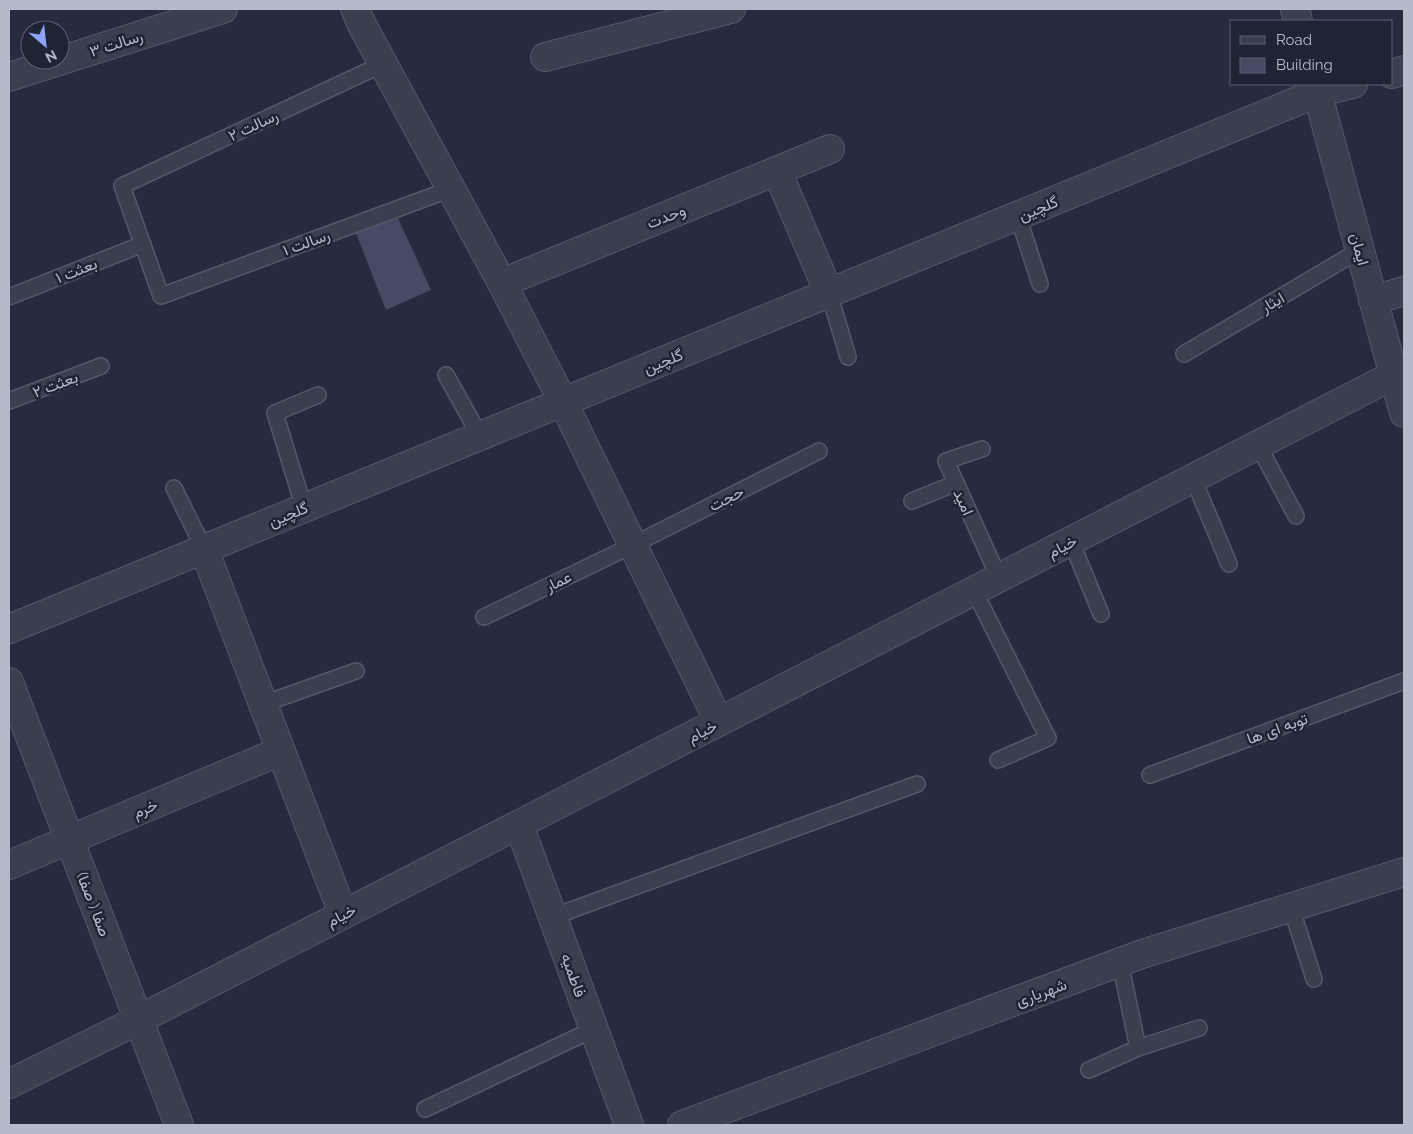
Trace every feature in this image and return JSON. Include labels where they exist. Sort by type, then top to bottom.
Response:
[{"type":"street","name":"رسالت ۳","points":[[9,77],[223,9]]},
{"type":"street","points":[[354,9],[502,283],[563,402],[719,722]]},
{"type":"street","points":[[545,57],[646,19],[731,9]]},
{"type":"street","name":"گلچین","points":[[9,629],[1018,216],[1316,88],[1344,85]]},
{"type":"street","name":"ایمان","points":[[1316,88],[1404,413]]},
{"type":"street","name":"وحدت","points":[[502,283],[830,149]]},
{"type":"street","points":[[777,171],[829,293]]},
{"type":"street","points":[[1373,300],[1404,291]]},
{"type":"street","name":"خیام","points":[[9,1084],[519,825],[1394,375]]},
{"type":"street","points":[[204,549],[343,914]]},
{"type":"street","name":"صفا ( صفا)","points":[[9,682],[179,1125]]},
{"type":"street","name":"خرم","points":[[9,865],[281,751]]},
{"type":"street","name":"فاطمیه","points":[[519,825],[630,1125]]},
{"type":"street","name":"شهریاری","points":[[682,1125],[1142,954],[1404,872]]},
{"type":"lane","name":"رسالت ۲","points":[[143,244],[122,186],[383,64]]},
{"type":"lane","name":"رسالت ۱","points":[[143,244],[161,296],[451,189]]},
{"type":"lane","points":[[1018,216],[1040,284]]},
{"type":"lane","name":"بعثت ۱","points":[[9,297],[143,244]]},
{"type":"lane","name":"ایثار","points":[[1184,354],[1360,250]]},
{"type":"lane","points":[[829,293],[848,358]]},
{"type":"lane","name":"بعثت ۲","points":[[9,401],[101,366]]},
{"type":"lane","points":[[446,374],[480,436]]},
{"type":"lane","points":[[304,508],[274,413],[318,395]]},
{"type":"lane","points":[[1258,445],[1296,516]]},
{"type":"lane","name":"امید","points":[[982,449],[946,462],[998,578]]},
{"type":"lane","name":"حجت","points":[[633,544],[819,451]]},
{"type":"lane","points":[[1193,478],[1229,564]]},
{"type":"lane","points":[[912,501],[956,483]]},
{"type":"lane","points":[[174,488],[204,549]]},
{"type":"lane","points":[[1071,541],[1100,614]]},
{"type":"lane","name":"عمار","points":[[484,618],[633,544]]},
{"type":"lane","points":[[974,590],[1048,738],[998,760]]},
{"type":"lane","points":[[263,704],[356,671]]},
{"type":"lane","name":"توبه ای ها","points":[[1150,775],[1404,681]]},
{"type":"lane","points":[[552,916],[917,784]]},
{"type":"lane","points":[[1291,907],[1314,979]]},
{"type":"lane","points":[[1120,962],[1138,1048]]},
{"type":"lane","points":[[1089,1070],[1138,1048],[1199,1028]]},
{"type":"lane","points":[[425,1109],[594,1029]]},
{"type":"building","points":[[398,218],[431,290],[386,310],[356,233]]}]
